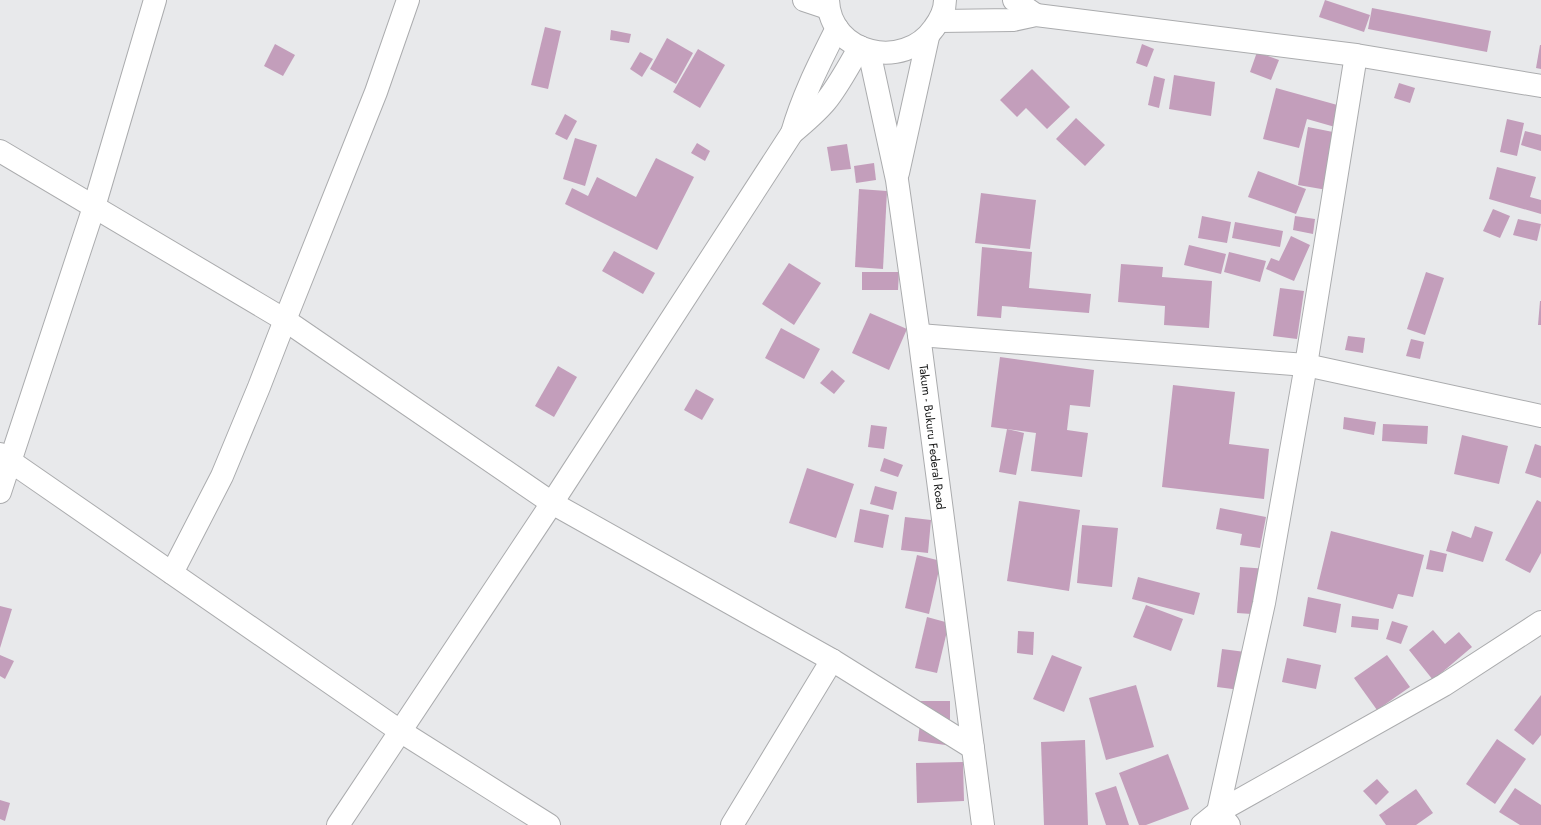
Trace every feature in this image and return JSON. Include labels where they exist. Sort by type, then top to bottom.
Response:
[{"type":"street","points":[[0,492],[5,457],[94,206],[155,0]]},
{"type":"street","points":[[172,573],[222,476],[259,387],[376,92],[408,0]]},
{"type":"street","points":[[804,0],[828,4],[837,28],[847,39],[864,49],[890,54],[911,49],[934,29],[1013,20],[1036,15],[1356,55],[1541,86]]},
{"type":"street","points":[[897,180],[934,29],[945,0]]},
{"type":"street","points":[[1014,0],[1036,15]]},
{"type":"street","points":[[792,133],[800,106],[811,79],[837,28]]},
{"type":"street","points":[[338,825],[552,503],[792,133],[814,114],[827,99],[864,49]]},
{"type":"street","name":"Takum - Bukuru Federal Road","points":[[864,49],[897,180],[984,825]]},
{"type":"street","points":[[1216,821],[1264,603],[1306,365],[1356,55]]},
{"type":"street","points":[[0,151],[285,320],[552,503],[832,660],[973,748]]},
{"type":"street","points":[[919,335],[1306,365],[1541,416]]},
{"type":"street","points":[[5,457],[400,731],[549,825]]},
{"type":"street","points":[[1216,821],[1444,685],[1541,622]]},
{"type":"street","points":[[732,825],[832,660]]},
{"type":"building","points":[[1325,0],[1370,15],[1364,32],[1319,17]]},
{"type":"building","points":[[1372,8],[1491,31],[1487,52],[1368,29]]},
{"type":"building","points":[[545,27],[561,31],[548,89],[531,85]]},
{"type":"building","points":[[611,30],[631,34],[629,43],[610,40]]},
{"type":"building","points":[[667,38],[693,53],[676,84],[650,69]]},
{"type":"building","points":[[275,44],[295,55],[283,76],[264,66]]},
{"type":"building","points":[[1142,44],[1154,49],[1147,67],[1136,63]]},
{"type":"building","points":[[1541,45],[1541,69],[1536,68]]},
{"type":"building","points":[[698,49],[725,65],[700,108],[673,92]]},
{"type":"building","points":[[640,52],[653,59],[642,77],[630,69]]},
{"type":"building","points":[[1257,52],[1279,60],[1271,80],[1250,72]]},
{"type":"building","points":[[1032,69],[1070,107],[1047,129],[1026,108],[1017,117],[1000,100]]},
{"type":"building","points":[[1174,75],[1215,82],[1211,116],[1169,109]]},
{"type":"building","points":[[1154,76],[1165,79],[1159,108],[1148,105]]},
{"type":"building","points":[[1399,83],[1415,88],[1410,103],[1394,98]]},
{"type":"building","points":[[1276,88],[1341,106],[1335,127],[1307,119],[1299,148],[1263,139]]},
{"type":"building","points":[[565,114],[577,121],[567,140],[555,134]]},
{"type":"building","points":[[1076,118],[1105,145],[1085,166],[1056,139]]},
{"type":"building","points":[[1507,119],[1524,123],[1517,156],[1500,152]]},
{"type":"building","points":[[1308,127],[1343,134],[1333,191],[1298,185]]},
{"type":"building","points":[[1525,131],[1541,135],[1541,151],[1521,145]]},
{"type":"building","points":[[575,138],[597,145],[585,186],[563,179]]},
{"type":"building","points":[[697,143],[710,151],[705,161],[691,153]]},
{"type":"building","points":[[847,144],[851,169],[831,171],[827,147]]},
{"type":"building","points":[[656,158],[694,177],[657,250],[565,204],[572,188],[588,196],[597,177],[636,197]]},
{"type":"building","points":[[874,163],[876,180],[856,183],[854,166]]},
{"type":"building","points":[[1497,167],[1536,177],[1530,197],[1541,200],[1541,214],[1489,199]]},
{"type":"building","points":[[1258,171],[1306,189],[1296,214],[1248,197]]},
{"type":"building","points":[[859,189],[887,191],[883,269],[855,267]]},
{"type":"building","points":[[981,193],[1036,200],[1030,249],[975,243]]},
{"type":"building","points":[[1493,209],[1510,216],[1500,238],[1483,231]]},
{"type":"building","points":[[1202,216],[1231,222],[1227,243],[1198,238]]},
{"type":"building","points":[[1295,216],[1315,219],[1313,234],[1293,230]]},
{"type":"building","points":[[1518,219],[1541,224],[1537,241],[1513,235]]},
{"type":"building","points":[[1235,222],[1283,231],[1280,247],[1232,238]]},
{"type":"building","points":[[1291,236],[1310,245],[1294,281],[1266,269],[1271,258],[1279,261]]},
{"type":"building","points":[[1189,245],[1226,254],[1221,274],[1184,265]]},
{"type":"building","points":[[982,247],[1032,252],[1029,288],[1091,294],[1089,313],[1002,306],[1001,318],[977,316]]},
{"type":"building","points":[[614,251],[655,273],[643,294],[602,271]]},
{"type":"building","points":[[1229,252],[1266,261],[1260,282],[1224,272]]},
{"type":"building","points":[[789,263],[821,283],[794,325],[762,304]]},
{"type":"building","points":[[1121,264],[1163,267],[1162,277],[1212,281],[1209,328],[1164,325],[1165,306],[1118,302]]},
{"type":"building","points":[[862,272],[899,272],[898,290],[862,290]]},
{"type":"building","points":[[1426,272],[1444,278],[1425,335],[1407,329]]},
{"type":"building","points":[[1280,288],[1304,291],[1297,339],[1273,336]]},
{"type":"building","points":[[1540,301],[1541,325],[1538,325]]},
{"type":"building","points":[[870,313],[907,329],[889,370],[852,353]]},
{"type":"building","points":[[781,328],[820,349],[804,379],[765,358]]},
{"type":"building","points":[[1348,336],[1365,338],[1363,353],[1345,350]]},
{"type":"building","points":[[1411,339],[1424,342],[1420,359],[1406,356]]},
{"type":"building","points":[[1000,357],[1094,370],[1090,407],[1070,405],[1067,430],[1088,433],[1082,477],[1031,471],[1036,433],[991,427]]},
{"type":"building","points":[[558,366],[577,377],[554,417],[535,406]]},
{"type":"building","points":[[832,370],[845,381],[834,394],[820,383]]},
{"type":"building","points":[[1173,385],[1235,392],[1229,444],[1269,449],[1264,499],[1162,487]]},
{"type":"building","points":[[696,389],[714,399],[702,420],[684,410]]},
{"type":"building","points":[[1344,417],[1376,422],[1374,435],[1343,429]]},
{"type":"building","points":[[1383,424],[1428,426],[1427,444],[1382,441]]},
{"type":"building","points":[[871,425],[887,427],[884,449],[868,447]]},
{"type":"building","points":[[1007,429],[1024,433],[1016,475],[999,472]]},
{"type":"building","points":[[1462,435],[1508,446],[1499,484],[1454,474]]},
{"type":"building","points":[[1535,444],[1541,446],[1541,478],[1525,473]]},
{"type":"building","points":[[884,458],[903,465],[898,477],[880,471]]},
{"type":"building","points":[[807,468],[854,484],[836,538],[789,523]]},
{"type":"building","points":[[875,486],[897,492],[893,510],[870,504]]},
{"type":"building","points":[[1537,500],[1541,502],[1541,553],[1530,573],[1505,560]]},
{"type":"building","points":[[1019,501],[1080,510],[1069,591],[1007,581]]},
{"type":"building","points":[[1220,508],[1266,517],[1260,548],[1240,545],[1242,534],[1216,529]]},
{"type":"building","points":[[860,509],[889,515],[883,548],[854,542]]},
{"type":"building","points":[[905,517],[931,520],[928,553],[901,550]]},
{"type":"building","points":[[1082,525],[1118,528],[1112,587],[1077,583]]},
{"type":"building","points":[[1475,526],[1493,532],[1483,562],[1446,551],[1452,531],[1471,538]]},
{"type":"building","points":[[1331,531],[1424,555],[1413,597],[1398,594],[1393,609],[1317,589]]},
{"type":"building","points":[[1430,550],[1447,554],[1443,572],[1426,569]]},
{"type":"building","points":[[917,555],[941,561],[929,614],[905,608]]},
{"type":"building","points":[[1240,567],[1269,569],[1266,615],[1237,613]]},
{"type":"building","points":[[1138,577],[1200,593],[1194,615],[1132,599]]},
{"type":"building","points":[[1308,597],[1341,604],[1336,633],[1303,626]]},
{"type":"building","points":[[1146,605],[1183,619],[1171,651],[1133,637]]},
{"type":"building","points":[[0,606],[12,609],[0,648]]},
{"type":"building","points":[[1352,616],[1379,619],[1378,630],[1351,627]]},
{"type":"building","points":[[927,617],[949,623],[937,673],[915,668]]},
{"type":"building","points":[[1392,621],[1408,626],[1401,644],[1386,639]]},
{"type":"building","points":[[1433,630],[1445,644],[1459,632],[1472,647],[1433,680],[1409,650]]},
{"type":"building","points":[[1018,631],[1034,632],[1033,655],[1017,653]]},
{"type":"building","points":[[1222,649],[1253,653],[1248,691],[1217,687]]},
{"type":"building","points":[[0,655],[14,661],[5,679],[0,676]]},
{"type":"building","points":[[1052,655],[1082,667],[1064,712],[1033,699]]},
{"type":"building","points":[[1387,655],[1410,687],[1377,710],[1354,678]]},
{"type":"building","points":[[1287,658],[1321,665],[1316,689],[1282,682]]},
{"type":"building","points":[[1136,685],[1154,747],[1106,760],[1089,698]]},
{"type":"building","points":[[1541,695],[1541,735],[1533,745],[1514,730]]},
{"type":"building","points":[[911,701],[950,701],[950,720],[911,719]]},
{"type":"building","points":[[920,723],[952,746],[918,741]]},
{"type":"building","points":[[1497,739],[1526,759],[1495,804],[1466,784]]},
{"type":"building","points":[[1085,740],[1088,825],[1044,825],[1041,742]]},
{"type":"building","points":[[1168,754],[1189,809],[1146,825],[1139,825],[1119,773]]},
{"type":"building","points":[[963,762],[964,801],[917,803],[916,763]]},
{"type":"building","points":[[1377,779],[1389,792],[1376,805],[1363,791]]},
{"type":"building","points":[[1116,786],[1129,825],[1106,825],[1095,793]]},
{"type":"building","points":[[1515,788],[1541,805],[1541,825],[1520,825],[1499,812]]},
{"type":"building","points":[[1416,789],[1433,813],[1416,825],[1386,825],[1379,815]]},
{"type":"building","points":[[0,800],[10,803],[5,821],[0,819]]}]
